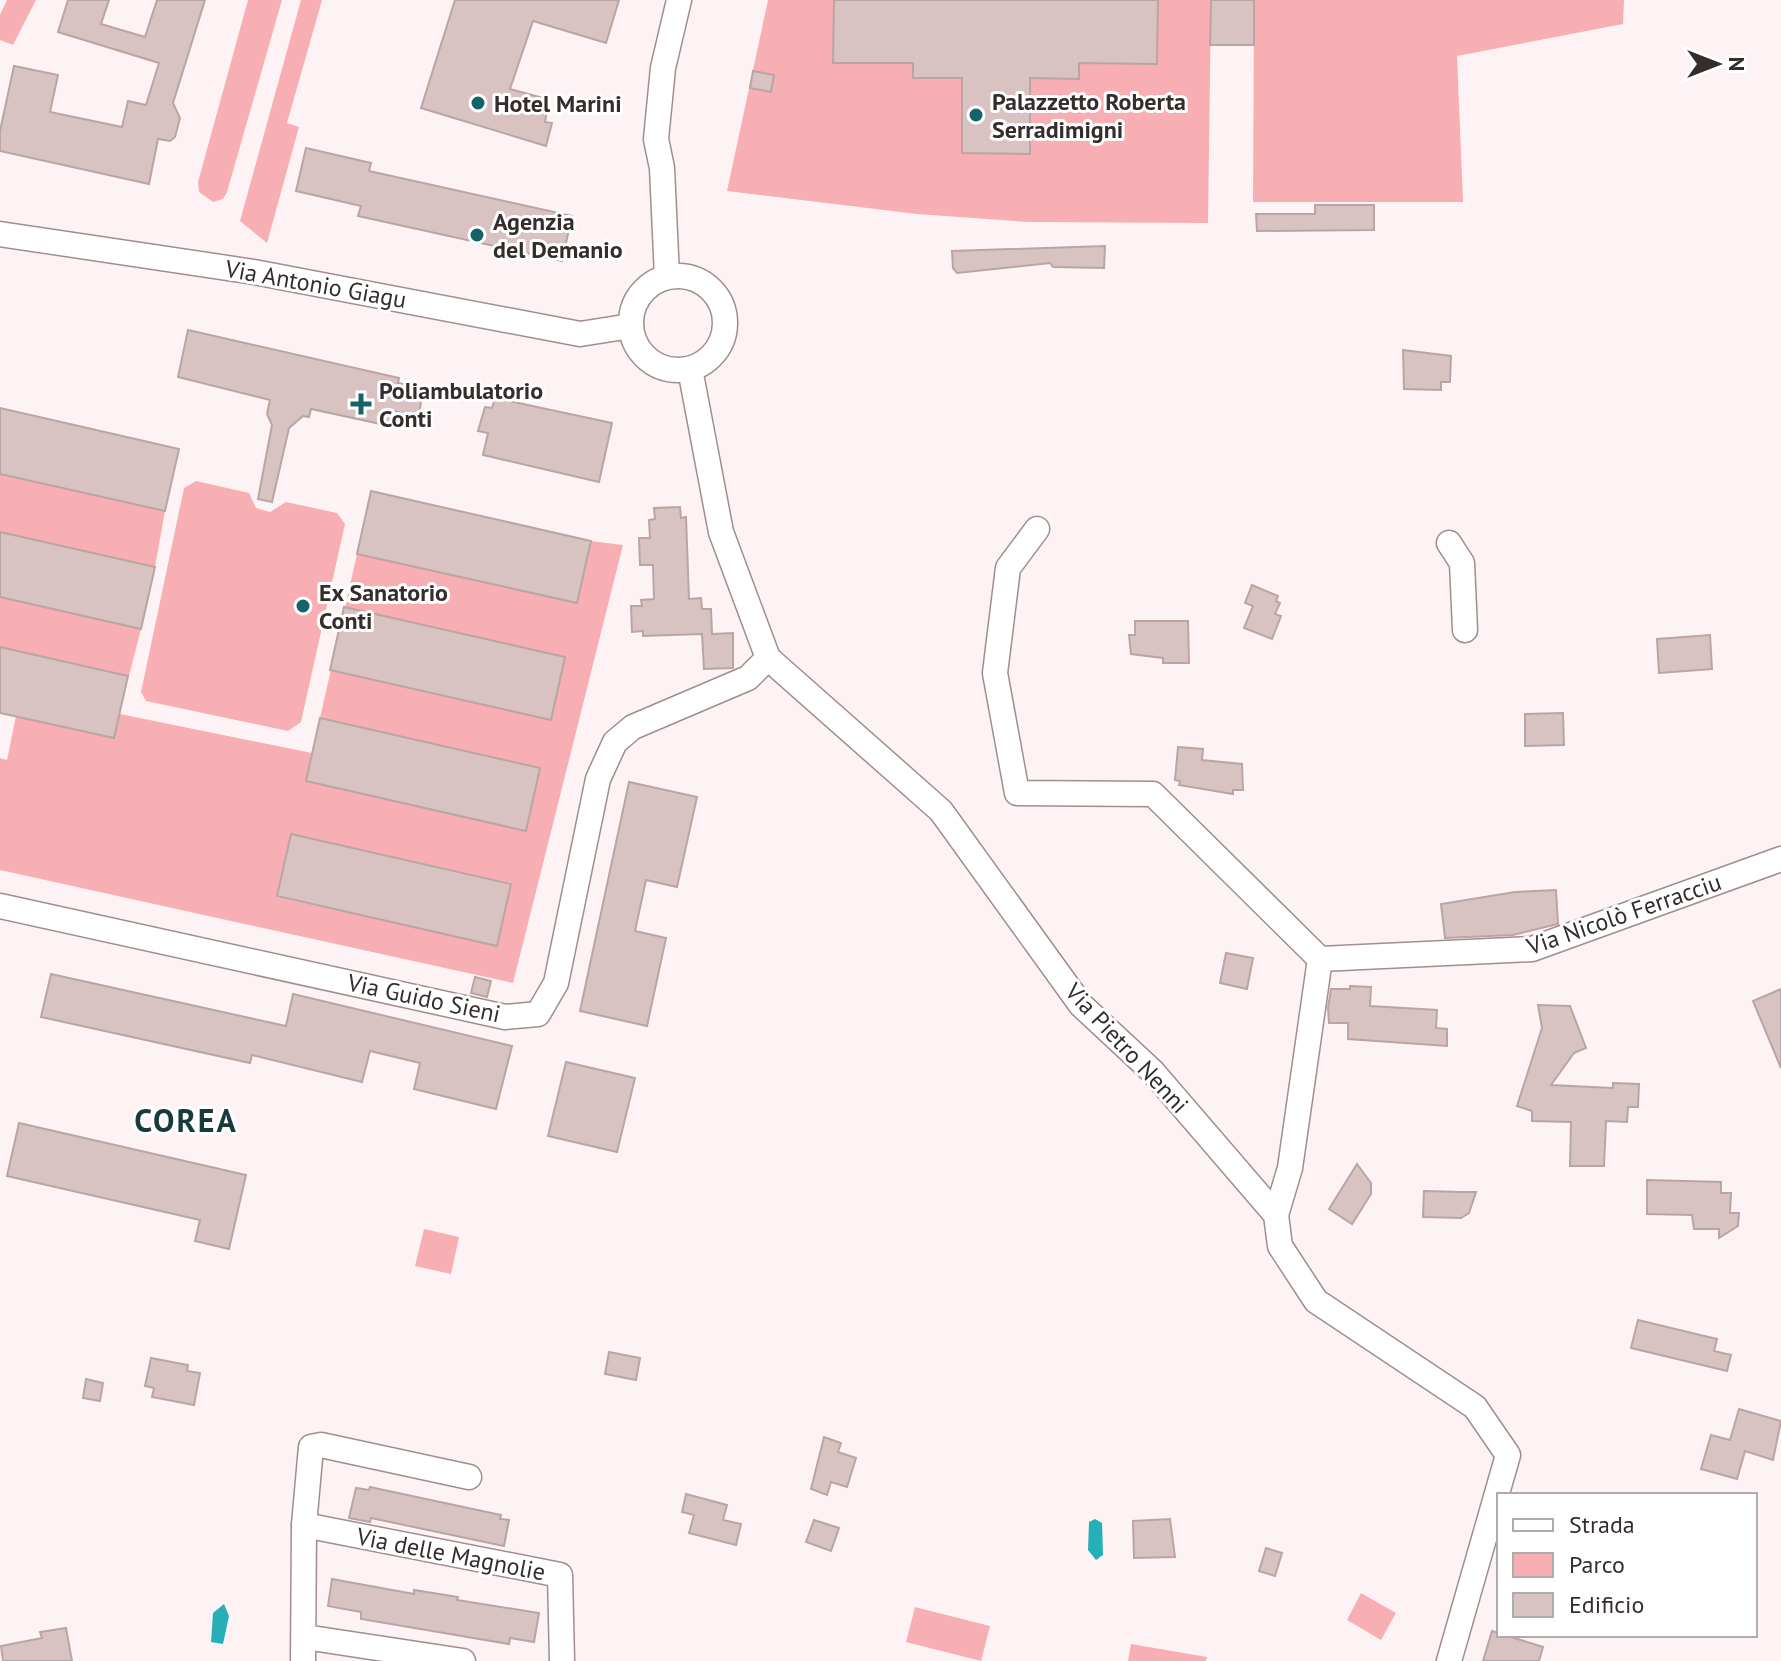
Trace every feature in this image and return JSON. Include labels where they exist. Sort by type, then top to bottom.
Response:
[{"type":"street","points":[[667,277],[662,168],[656,139],[663,68],[679,0]]},
{"type":"street","name":"Via Antonio Giagu","points":[[0,234],[269,275],[580,334],[631,326]]},
{"type":"street","points":[[667,277],[695,279],[717,296],[723,309],[723,339],[704,363],[690,369],[676,371],[651,362],[640,352],[631,326],[637,300],[655,282],[667,277]]},
{"type":"street","name":"Via Pietro Nenni","points":[[690,369],[721,532],[768,658],[941,811],[1081,1005],[1153,1072],[1276,1215],[1280,1246],[1316,1301],[1475,1407],[1508,1455],[1497,1493]]},
{"type":"street","points":[[1037,529],[1008,568],[995,673],[1017,793],[1153,794],[1320,959],[1290,1168],[1276,1215]]},
{"type":"street","points":[[1449,543],[1462,563],[1465,630]]},
{"type":"street","name":"Via Guido Sieni","points":[[0,906],[505,1017],[538,1014],[556,983],[598,779],[615,742],[633,727],[748,678],[768,658]]},
{"type":"street","name":"Via Nicolò Ferracciu","points":[[1320,959],[1532,949],[1781,859]]},
{"type":"street","points":[[463,1661],[304,1649],[304,1525],[311,1447],[321,1445],[469,1477]]},
{"type":"street","name":"Via Pietro Nenni","points":[[1449,1661],[1497,1493]]},
{"type":"street","name":"Via delle Magnolie","points":[[304,1525],[560,1575],[562,1661]]},
{"type":"green space","points":[[7,0],[36,0],[13,45],[0,40],[0,15]]},
{"type":"green space","points":[[248,0],[282,0],[227,192],[223,199],[213,202],[199,192],[198,182]]},
{"type":"green space","points":[[301,0],[322,0],[287,123],[299,127],[267,243],[240,221]]},
{"type":"green space","name":"Palazzetto Roberta Serradimigni","points":[[768,0],[1211,0],[1208,223],[1028,222],[917,214],[727,191]]},
{"type":"green space","points":[[1254,0],[1624,0],[1623,24],[1457,56],[1463,202],[1253,202]]},
{"type":"green space","points":[[0,474],[165,511],[155,567],[0,532]]},
{"type":"green space","points":[[196,481],[249,493],[256,508],[270,512],[286,502],[337,513],[345,524],[301,722],[288,731],[146,701],[141,692],[184,488]]},
{"type":"green space","points":[[591,541],[623,545],[513,983],[0,870],[0,758],[7,760],[16,716],[114,738],[120,714],[312,753],[307,781],[526,831],[320,718],[357,554],[576,603]],"holes":[[[291,834],[511,883],[497,946],[277,897]]]},
{"type":"green space","points":[[0,597],[141,629],[129,676],[0,647]]},
{"type":"green space","points":[[424,1229],[459,1237],[451,1274],[415,1266]]},
{"type":"green space","points":[[1361,1593],[1396,1613],[1381,1640],[1347,1620]]},
{"type":"green space","points":[[915,1607],[990,1626],[981,1661],[906,1642]]},
{"type":"green space","points":[[1131,1644],[1207,1657],[1206,1661],[1128,1661]]},
{"type":"water","points":[[1095,1519],[1102,1523],[1103,1555],[1096,1560],[1088,1550],[1089,1522]]},
{"type":"water","points":[[224,1604],[229,1616],[223,1644],[211,1642],[213,1613]]},
{"type":"building","points":[[68,0],[109,0],[101,24],[145,37],[157,0],[205,0],[173,103],[180,118],[175,137],[170,141],[158,139],[149,184],[0,151],[0,131],[14,66],[58,75],[50,112],[122,127],[128,101],[146,105],[159,63],[58,32]]},
{"type":"building","points":[[455,0],[619,0],[606,43],[533,21],[510,89],[543,98],[541,109],[547,111],[545,122],[552,123],[546,146],[421,108]]},
{"type":"building","points":[[834,0],[1158,0],[1157,64],[1079,63],[1079,79],[1030,78],[1030,154],[962,153],[962,78],[913,78],[913,63],[833,63]]},
{"type":"building","points":[[1211,0],[1254,0],[1254,45],[1210,45]]},
{"type":"building","points":[[753,71],[774,75],[771,92],[750,88]]},
{"type":"building","points":[[306,148],[371,163],[369,171],[572,216],[562,261],[358,216],[361,206],[296,191]]},
{"type":"building","points":[[1315,205],[1374,205],[1374,230],[1257,231],[1256,214],[1315,214]]},
{"type":"building","points":[[1105,246],[1104,268],[1053,267],[1050,263],[957,273],[953,268],[952,251]]},
{"type":"building","points":[[188,330],[399,378],[398,383],[424,388],[418,417],[393,411],[390,426],[311,409],[309,417],[303,416],[289,428],[272,502],[258,499],[272,425],[267,414],[270,400],[178,377]]},
{"type":"building","points":[[1403,350],[1451,356],[1450,382],[1441,382],[1441,390],[1404,389]]},
{"type":"building","points":[[495,398],[612,423],[599,482],[483,455],[488,433],[478,431],[485,407],[492,408]]},
{"type":"building","points":[[0,408],[179,449],[165,511],[0,474]]},
{"type":"building","points":[[371,491],[591,541],[577,603],[357,554]]},
{"type":"building","points":[[680,507],[681,518],[686,517],[689,599],[701,598],[702,609],[711,609],[712,634],[733,633],[733,668],[704,669],[702,634],[643,636],[643,631],[632,632],[631,606],[642,606],[641,600],[654,599],[653,565],[640,565],[639,538],[650,538],[649,520],[655,519],[654,508]]},
{"type":"building","points":[[0,532],[155,567],[141,629],[0,597]]},
{"type":"building","points":[[1252,585],[1278,596],[1276,601],[1280,603],[1275,614],[1281,616],[1272,639],[1244,628],[1253,606],[1245,603]]},
{"type":"building","points":[[344,607],[565,657],[551,720],[330,670]]},
{"type":"building","points":[[1135,621],[1188,621],[1189,663],[1163,663],[1163,658],[1131,654],[1129,635],[1135,635]]},
{"type":"building","points":[[1710,635],[1712,669],[1659,673],[1657,639]]},
{"type":"building","points":[[0,647],[128,676],[114,738],[0,713]]},
{"type":"building","points":[[1563,713],[1564,745],[1525,746],[1525,714]]},
{"type":"building","points":[[320,718],[540,768],[526,831],[306,781]]},
{"type":"building","points":[[1178,747],[1203,749],[1202,760],[1242,764],[1243,790],[1233,790],[1233,794],[1179,785],[1180,781],[1175,780]]},
{"type":"building","points":[[629,782],[697,797],[677,887],[646,880],[635,931],[666,938],[647,1026],[580,1011]]},
{"type":"building","points":[[291,834],[511,884],[497,946],[277,896]]},
{"type":"building","points":[[1556,890],[1558,924],[1513,935],[1445,938],[1441,904],[1515,892]]},
{"type":"building","points":[[1226,953],[1253,958],[1247,989],[1220,983]]},
{"type":"building","points":[[51,974],[286,1026],[293,994],[512,1046],[496,1109],[414,1089],[420,1063],[370,1051],[362,1082],[252,1055],[250,1063],[41,1017]]},
{"type":"building","points":[[475,977],[491,981],[487,997],[471,993]]},
{"type":"building","points":[[1350,986],[1371,987],[1370,1006],[1437,1010],[1436,1028],[1447,1029],[1447,1046],[1348,1039],[1348,1023],[1329,1023],[1328,1008],[1331,989],[1350,989]]},
{"type":"building","points":[[1781,989],[1781,1068],[1753,1001]]},
{"type":"building","points":[[1538,1005],[1570,1006],[1586,1048],[1574,1053],[1551,1085],[1613,1088],[1613,1083],[1639,1084],[1638,1107],[1628,1107],[1627,1122],[1606,1121],[1604,1166],[1570,1166],[1571,1122],[1532,1121],[1532,1111],[1517,1106],[1542,1028]]},
{"type":"building","points":[[566,1062],[635,1078],[617,1152],[548,1136]]},
{"type":"building","points":[[19,1123],[246,1175],[229,1249],[195,1241],[200,1220],[7,1176]]},
{"type":"building","points":[[1357,1164],[1371,1183],[1371,1194],[1352,1224],[1329,1209]]},
{"type":"building","points":[[1647,1180],[1721,1182],[1721,1193],[1731,1193],[1730,1213],[1739,1213],[1738,1226],[1719,1238],[1719,1229],[1694,1229],[1692,1215],[1647,1214]]},
{"type":"building","points":[[1424,1191],[1476,1192],[1469,1213],[1461,1218],[1423,1217]]},
{"type":"building","points":[[1638,1320],[1717,1339],[1714,1351],[1731,1355],[1727,1371],[1631,1348]]},
{"type":"building","points":[[609,1352],[640,1358],[636,1380],[605,1374]]},
{"type":"building","points":[[151,1358],[188,1365],[187,1371],[200,1373],[194,1405],[152,1397],[154,1388],[145,1386]]},
{"type":"building","points":[[86,1379],[103,1383],[100,1401],[83,1398]]},
{"type":"building","points":[[1739,1409],[1781,1421],[1773,1460],[1745,1451],[1737,1479],[1701,1469],[1711,1435],[1730,1440]]},
{"type":"building","points":[[824,1437],[841,1443],[838,1452],[856,1458],[847,1487],[831,1482],[827,1495],[811,1489]]},
{"type":"building","points":[[370,1487],[501,1515],[500,1519],[509,1520],[504,1546],[371,1518],[370,1522],[349,1518],[356,1488],[369,1490]]},
{"type":"building","points":[[686,1494],[727,1505],[723,1520],[741,1524],[736,1545],[689,1533],[694,1515],[682,1512]]},
{"type":"building","points":[[1170,1519],[1175,1557],[1134,1558],[1133,1521]]},
{"type":"building","points":[[814,1520],[839,1528],[831,1551],[806,1542]]},
{"type":"building","points":[[1266,1548],[1282,1553],[1275,1576],[1259,1571]]},
{"type":"building","points":[[332,1579],[414,1594],[414,1590],[458,1597],[457,1600],[539,1613],[534,1642],[510,1638],[509,1644],[361,1619],[361,1612],[328,1606]]},
{"type":"building","points":[[66,1628],[72,1661],[3,1661],[1,1646],[42,1638],[40,1632]]},
{"type":"building","points":[[1492,1631],[1497,1633],[1497,1637],[1511,1637],[1543,1647],[1539,1661],[1483,1661]]},
{"type":"place","name":"Hotel Marini","points":[[478,103]]},
{"type":"place","name":"Palazzetto Roberta Serradimigni","points":[[976,115]]},
{"type":"place","name":"Agenzia del Demanio","points":[[477,235]]},
{"type":"place","name":"Poliambulatorio Conti","points":[[361,404]]},
{"type":"place","name":"Ex Sanatorio Conti","points":[[303,606]]},
{"type":"district","name":"COREA","points":[[186,1120]]}]
